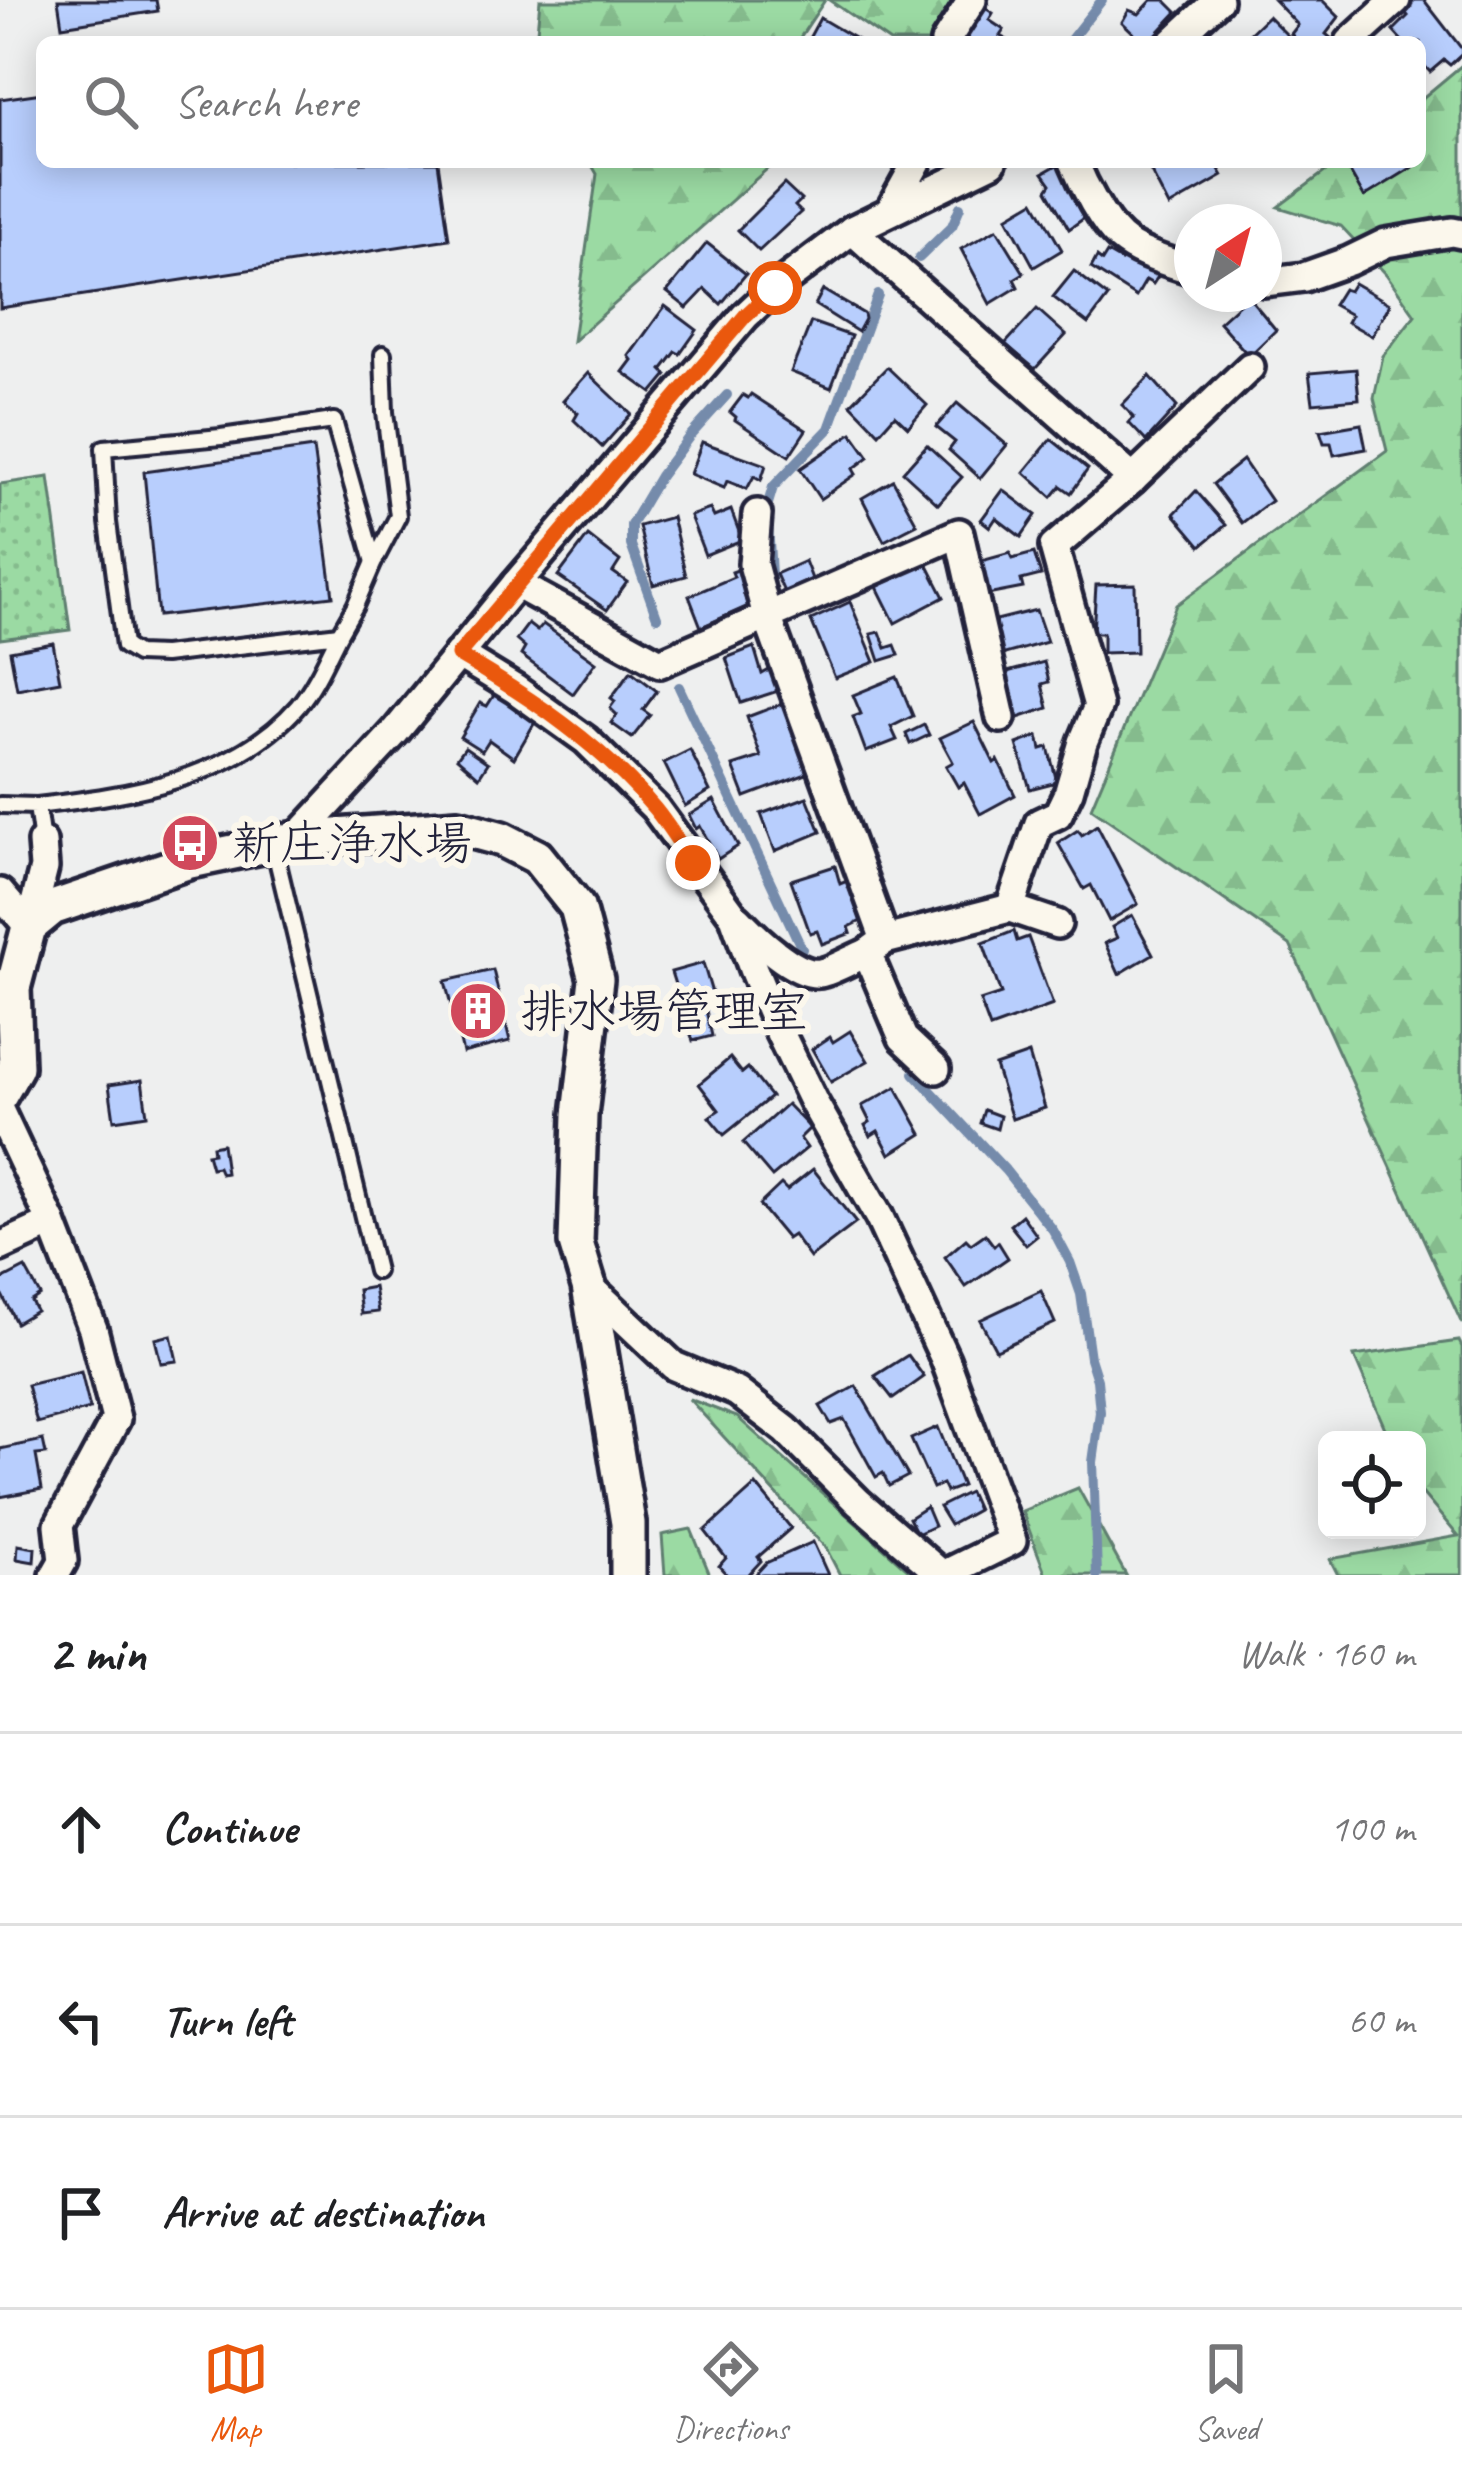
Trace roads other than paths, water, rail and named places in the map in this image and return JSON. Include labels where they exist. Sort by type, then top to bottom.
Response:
[{"type":"street","points":[[949,36],[972,0]]},
{"type":"street","points":[[1179,36],[1218,0]]},
{"type":"street","points":[[1357,36],[1396,0]]},
{"type":"street","points":[[891,209],[914,168]]},
{"type":"street","points":[[284,841],[395,731],[745,316],[852,230],[979,168]]},
{"type":"street","points":[[1077,168],[1121,240],[1174,264]]},
{"type":"street","points":[[852,230],[1133,479]]},
{"type":"street","points":[[1282,280],[1349,262],[1386,243],[1462,234]]},
{"type":"street","points":[[1010,908],[1039,823],[1058,814],[1070,791],[1098,706],[1054,547],[1250,368]]},
{"type":"street","points":[[757,514],[753,564],[767,616],[903,1038],[936,1069]]},
{"type":"street","points":[[516,584],[660,664],[959,533],[1001,718]]},
{"type":"street","points":[[458,655],[586,740],[655,808],[734,916],[760,942],[802,970],[819,974],[876,946],[1010,908],[1057,924]]},
{"type":"street","points":[[29,927],[52,908],[83,895],[190,860],[284,841],[458,827],[502,838],[537,856],[577,907],[596,980],[580,1115],[576,1243],[590,1286],[628,1522],[628,1575]]},
{"type":"street","points":[[0,1095],[16,1067],[13,988],[44,868],[42,842]]},
{"type":"street","points":[[0,892],[29,927]]},
{"type":"street","points":[[590,1286],[674,1366],[737,1392],[786,1430],[858,1502],[942,1575],[1012,1541],[945,1359],[879,1216],[780,1033],[734,916]]},
{"type":"street","points":[[0,1112],[52,1223],[93,1329],[116,1419],[59,1525],[63,1561],[56,1575]]},
{"type":"street","points":[[0,1247],[52,1223]]},
{"type":"lane","points":[[0,805],[89,800],[210,770],[275,729],[301,703],[398,516],[383,354]]},
{"type":"lane","points":[[339,634],[164,655],[137,654],[124,646],[104,448],[334,421],[374,562]]},
{"type":"lane","points":[[37,806],[42,842]]},
{"type":"lane","points":[[284,841],[376,1271]]},
{"type":"waterway","points":[[1074,36],[1102,0]]},
{"type":"waterway","points":[[919,258],[952,226],[960,207]]},
{"type":"waterway","points":[[772,592],[767,507],[773,487],[829,429],[878,295]]},
{"type":"waterway","points":[[657,617],[631,545],[631,525],[660,476],[727,395]]},
{"type":"waterway","points":[[679,687],[802,949]]},
{"type":"waterway","points":[[914,1073],[1005,1170],[1053,1230],[1070,1262],[1081,1294],[1100,1412],[1093,1462],[1097,1575]]},
{"type":"place","name":"新庄浄水場","points":[[190,843]]},
{"type":"place","name":"排水場管理室","points":[[478,1011]]}]
